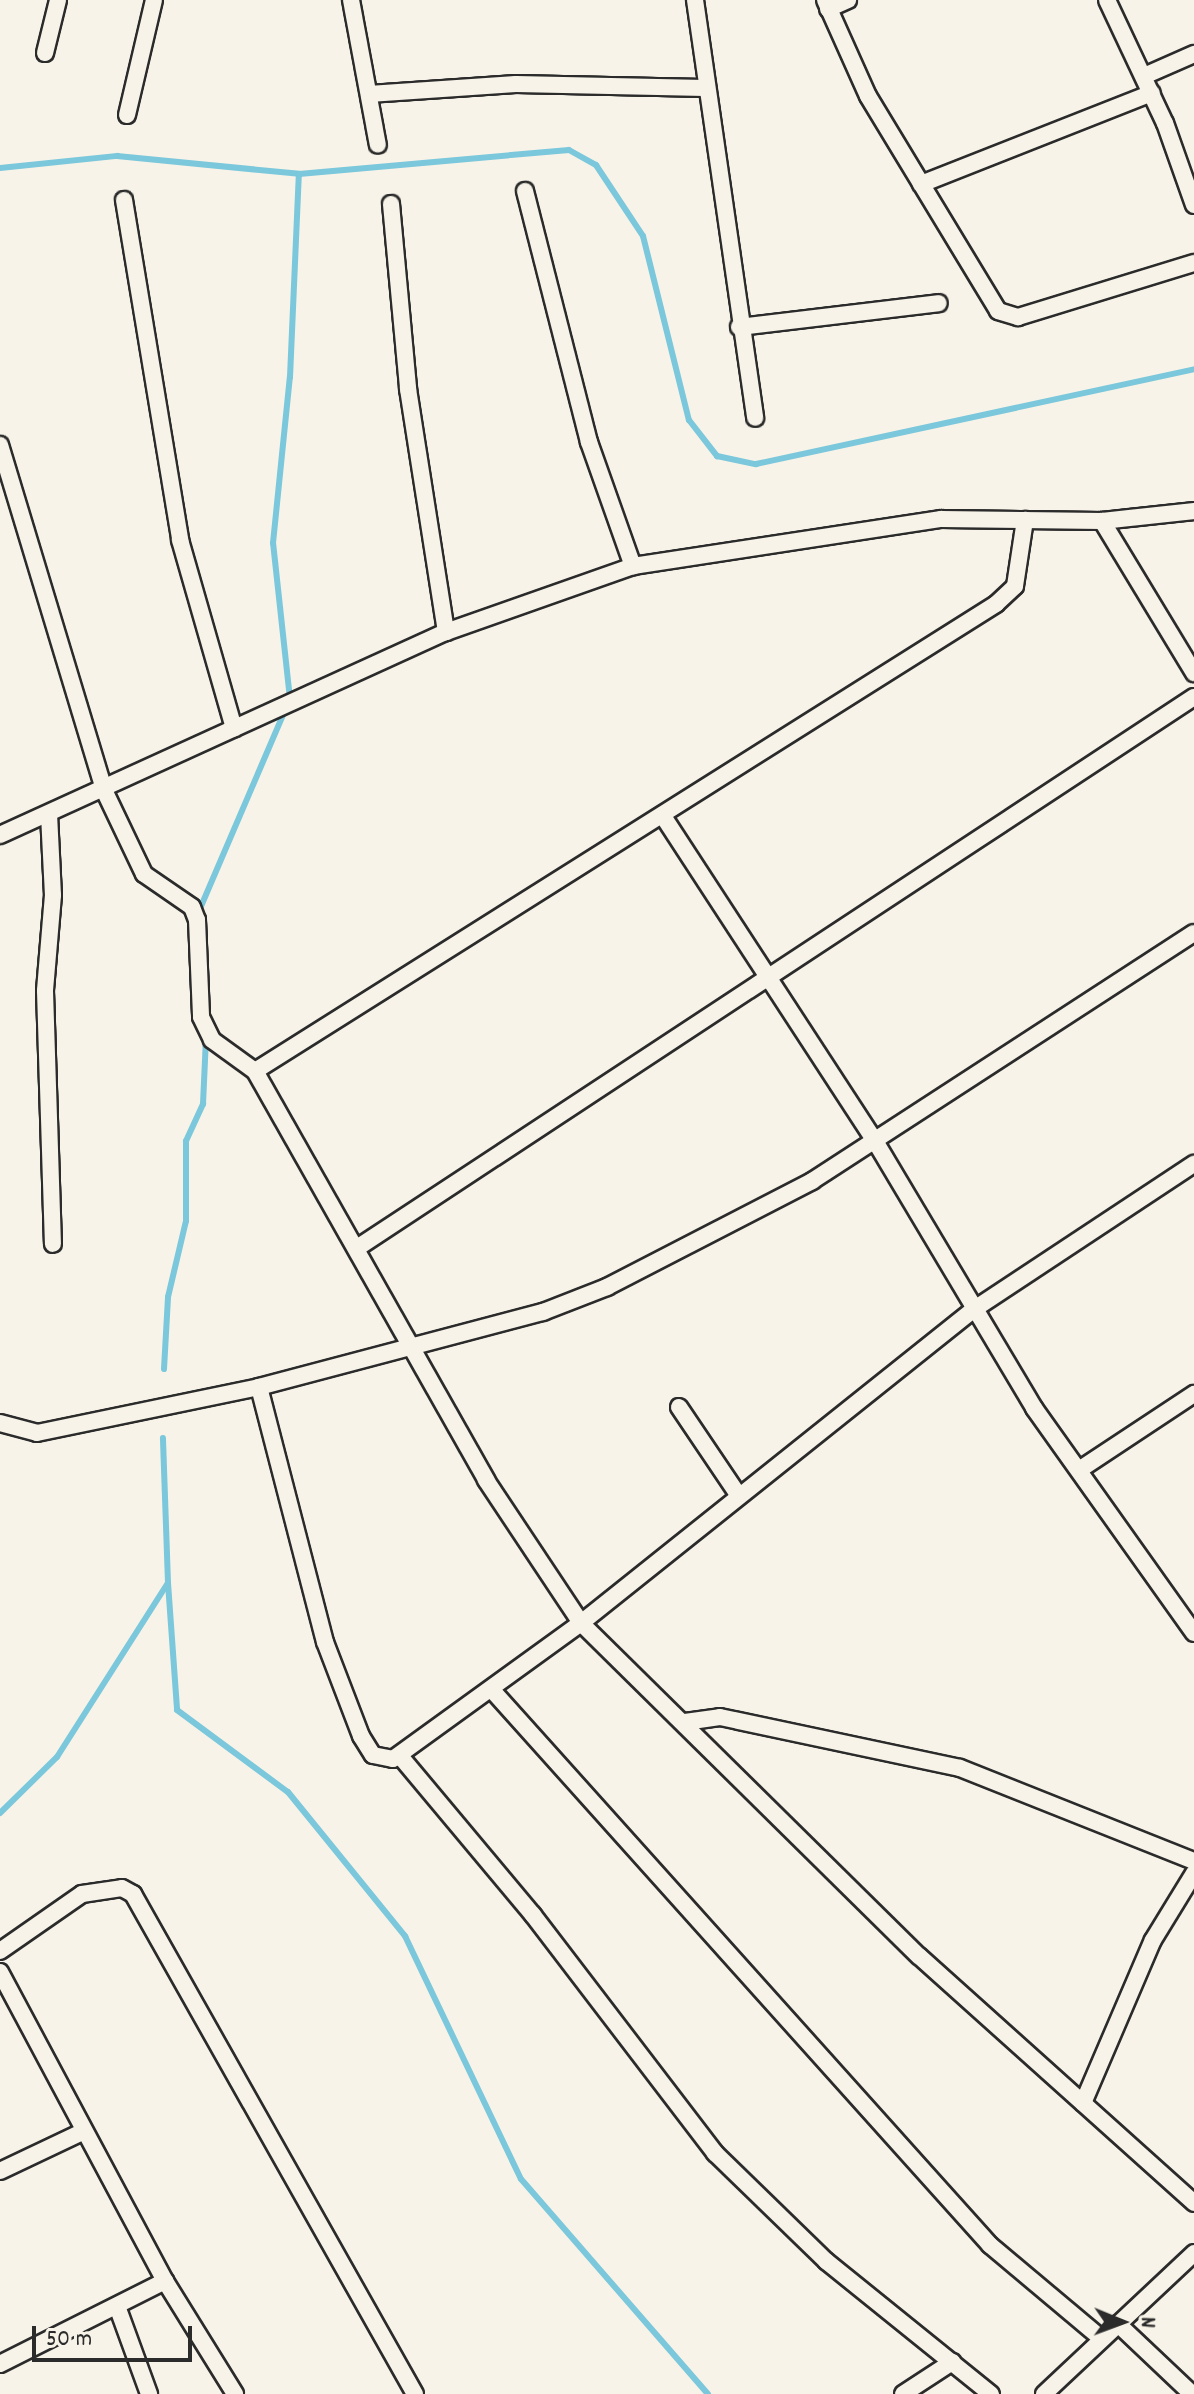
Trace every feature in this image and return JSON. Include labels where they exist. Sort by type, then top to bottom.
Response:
[{"type":"street","points":[[45,53],[58,0]]},
{"type":"street","points":[[127,115],[154,0]]},
{"type":"street","points":[[351,0],[378,145]]},
{"type":"street","points":[[695,0],[739,327],[755,418]]},
{"type":"street","points":[[848,0],[826,4],[854,69],[921,184],[1008,317],[1194,263]]},
{"type":"street","points":[[1107,0],[1152,93],[1194,205]]},
{"type":"street","points":[[1144,76],[1194,54]]},
{"type":"street","points":[[369,94],[516,84],[705,88]]},
{"type":"street","points":[[921,184],[1152,93]]},
{"type":"street","points":[[525,191],[571,381],[633,566]]},
{"type":"street","points":[[124,200],[180,540],[234,728]]},
{"type":"street","points":[[391,204],[408,389],[446,632]]},
{"type":"street","points":[[739,327],[939,303]]},
{"type":"street","points":[[0,445],[104,790],[144,874],[192,907],[201,1017],[212,1040],[255,1071],[486,1480],[581,1623],[685,1722],[919,1956],[1194,2203]]},
{"type":"street","points":[[0,835],[446,632],[633,566],[926,521],[1102,521],[1194,511]]},
{"type":"street","points":[[255,1071],[996,604],[1015,586],[1025,520]]},
{"type":"street","points":[[1102,521],[1194,673]]},
{"type":"street","points":[[357,1248],[771,981],[1194,697]]},
{"type":"street","points":[[49,814],[53,895],[45,991],[53,1244]]},
{"type":"street","points":[[663,816],[875,1141],[973,1310],[1079,1470],[1192,1627]]},
{"type":"street","points":[[0,1423],[37,1433],[259,1387],[414,1349],[607,1287],[726,1229],[875,1141],[1194,933]]},
{"type":"street","points":[[259,1387],[302,1571],[347,1702],[373,1755],[400,1756],[581,1623],[973,1310],[1194,1164]]},
{"type":"street","points":[[1079,1470],[1194,1394]]},
{"type":"street","points":[[679,1407],[739,1496]]},
{"type":"street","points":[[492,1690],[990,2245],[1101,2338]]},
{"type":"street","points":[[685,1722],[720,1717],[960,1768],[1194,1861]]},
{"type":"street","points":[[400,1756],[533,1915],[715,2153],[826,2261],[991,2394]]},
{"type":"street","points":[[1083,2103],[1153,1940],[1194,1873]]},
{"type":"street","points":[[0,1951],[82,1894],[122,1888],[133,1894],[415,2394]]},
{"type":"street","points":[[0,1972],[82,2132],[165,2281],[235,2394]]},
{"type":"street","points":[[0,2171],[82,2132]]},
{"type":"street","points":[[1044,2394],[1194,2253]]},
{"type":"street","points":[[0,2364],[165,2281]]},
{"type":"street","points":[[117,2306],[149,2394]]},
{"type":"street","points":[[1118,2324],[1192,2394]]},
{"type":"street","points":[[903,2394],[952,2362]]},
{"type":"waterway","points":[[199,911],[290,699],[273,543],[290,377],[299,174],[569,150],[596,165],[643,236],[689,420],[717,456],[756,464],[1194,369]]},
{"type":"waterway","points":[[0,168],[117,156],[299,174]]},
{"type":"waterway","points":[[164,1369],[168,1297],[186,1221],[186,1141],[203,1104],[206,1038]]},
{"type":"waterway","points":[[0,1813],[57,1757],[168,1583],[163,1438]]},
{"type":"waterway","points":[[168,1583],[177,1710],[288,1792],[405,1936],[521,2179],[708,2394]]}]
